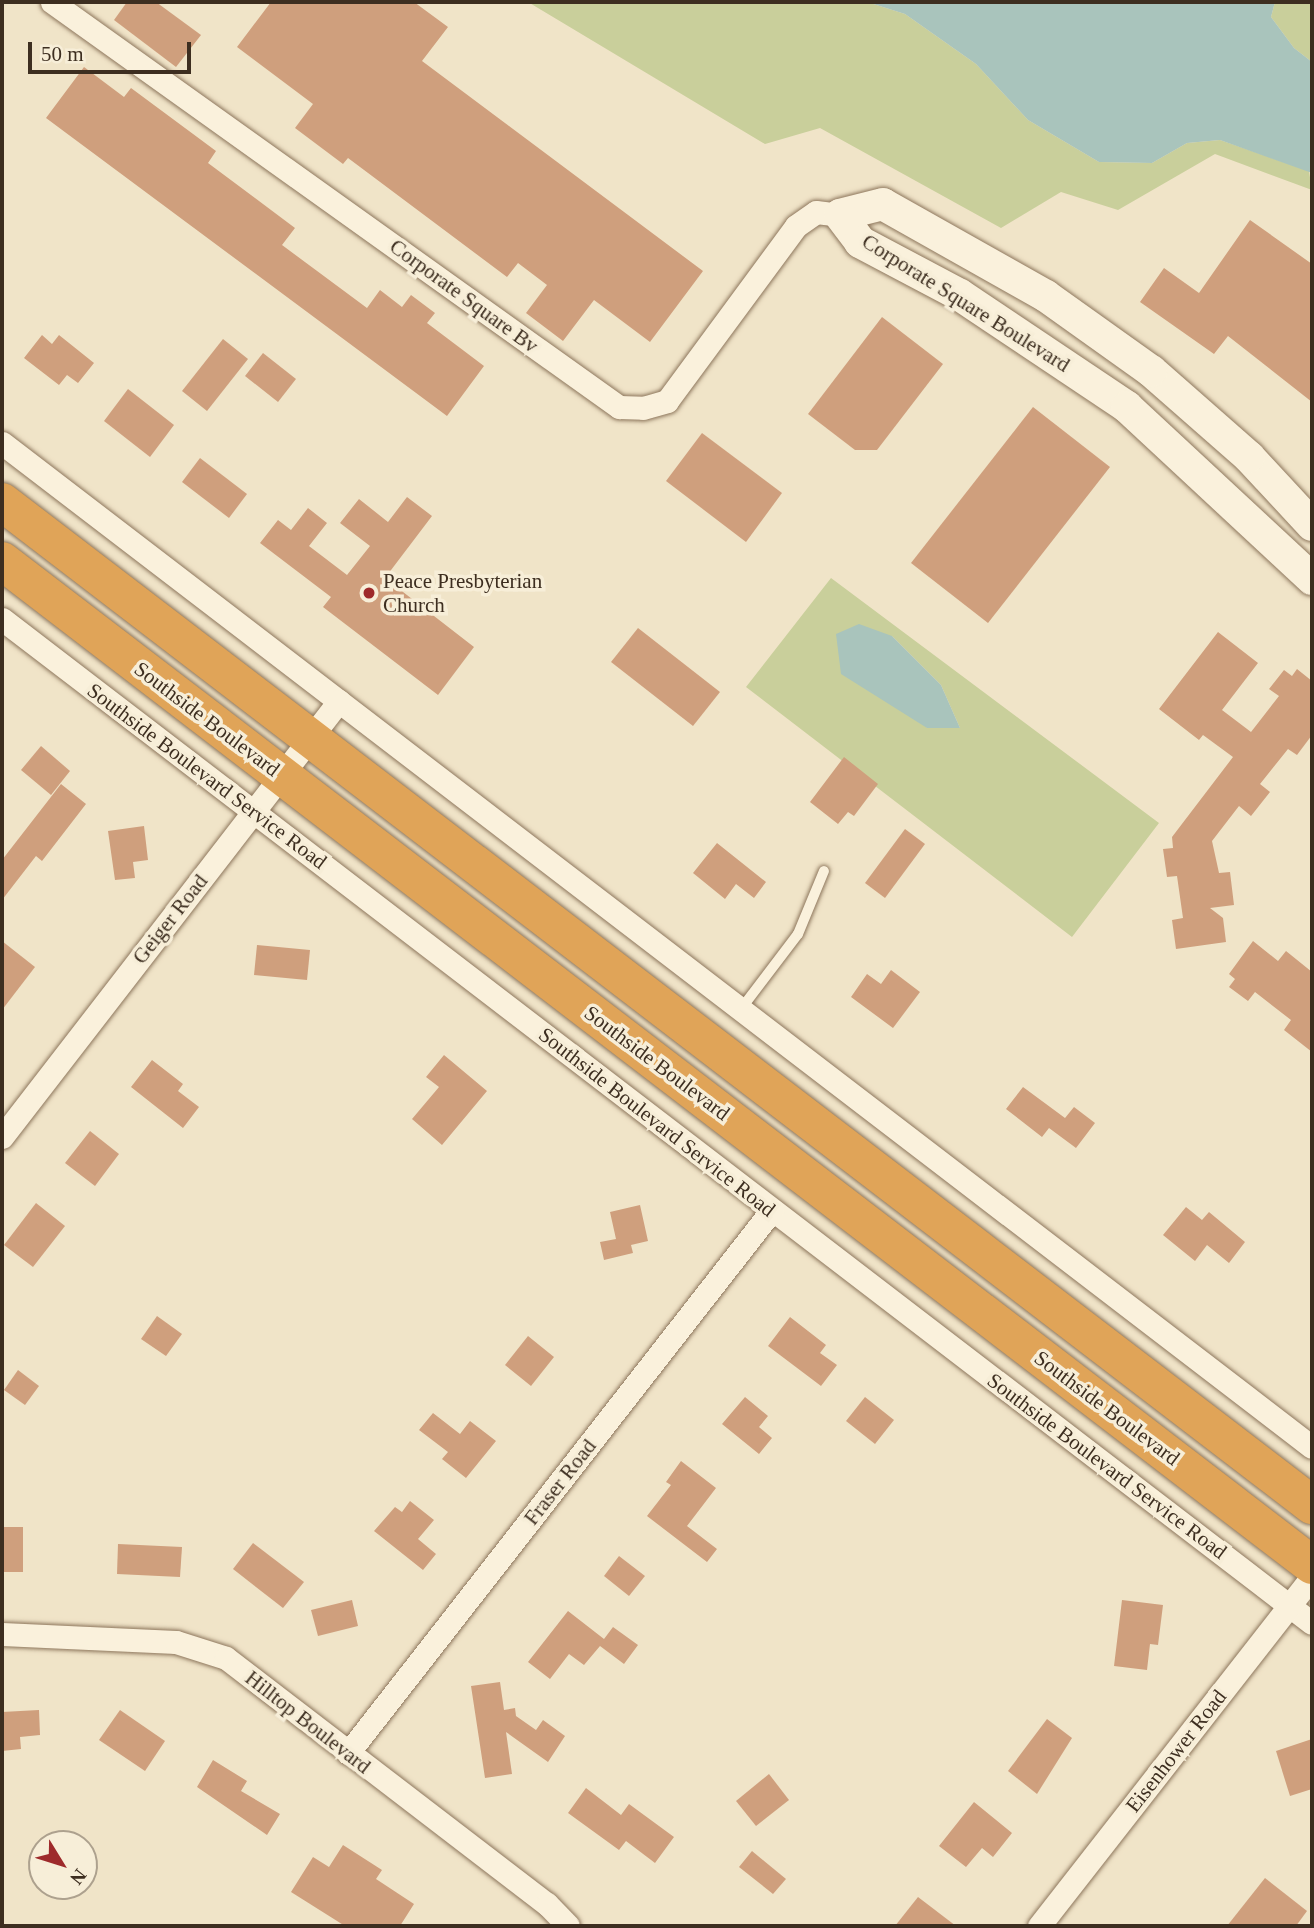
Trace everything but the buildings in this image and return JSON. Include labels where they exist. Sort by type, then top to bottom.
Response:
[{"type":"highway","points":[[2,502],[1312,1505]]},
{"type":"highway","name":"Southside Boulevard","points":[[2,561],[1312,1565]]},
{"type":"street","name":"Corporate Square Bv","points":[[52,2],[619,407],[643,408],[667,401],[796,226],[816,212],[841,215]]},
{"type":"street","name":"Corporate Square Boulevard","points":[[1312,525],[1249,457],[1151,371],[1046,296],[883,204],[841,215],[860,242],[960,295],[1127,407],[1218,487],[1312,579]]},
{"type":"street","points":[[2,443],[1312,1447]]},
{"type":"street","points":[[1218,487],[1249,457]]},
{"type":"street","name":"Southside Boulevard Service Road","points":[[2,619],[1312,1623]]},
{"type":"street","name":"Geiger Road","points":[[2,1136],[339,701]]},
{"type":"street","name":"Fraser Road","points":[[348,1753],[772,1210]]},
{"type":"street","name":"Eisenhower Road","points":[[1040,1926],[1312,1576]]},
{"type":"street","name":"Hilltop Boulevard","points":[[2,1634],[176,1642],[205,1649],[226,1658],[547,1904],[568,1926]]},
{"type":"lane","points":[[741,1009],[798,934],[824,871]]},
{"type":"green space","points":[[528,2],[867,2],[905,14],[976,64],[1028,120],[1099,162],[1152,163],[1187,143],[1220,140],[1309,171],[1312,190],[1215,154],[1118,210],[1061,192],[1001,228],[820,128],[765,144]]},
{"type":"green space","points":[[1275,2],[1312,2],[1312,62],[1294,48],[1271,17]]},
{"type":"green space","points":[[831,578],[1159,823],[1072,937],[746,687]],"holes":[[[892,636],[941,685],[960,728],[927,728]]]},
{"type":"water","points":[[867,2],[1275,2],[1271,17],[1294,48],[1312,62],[1312,173],[1220,140],[1187,143],[1152,163],[1099,162],[1028,120],[976,64],[905,14]]},
{"type":"water","points":[[859,624],[892,636],[941,685],[960,728],[927,728],[841,674],[836,634]]},
{"type":"place","name":"Peace Presbyterian Church","points":[[369,593]]}]
